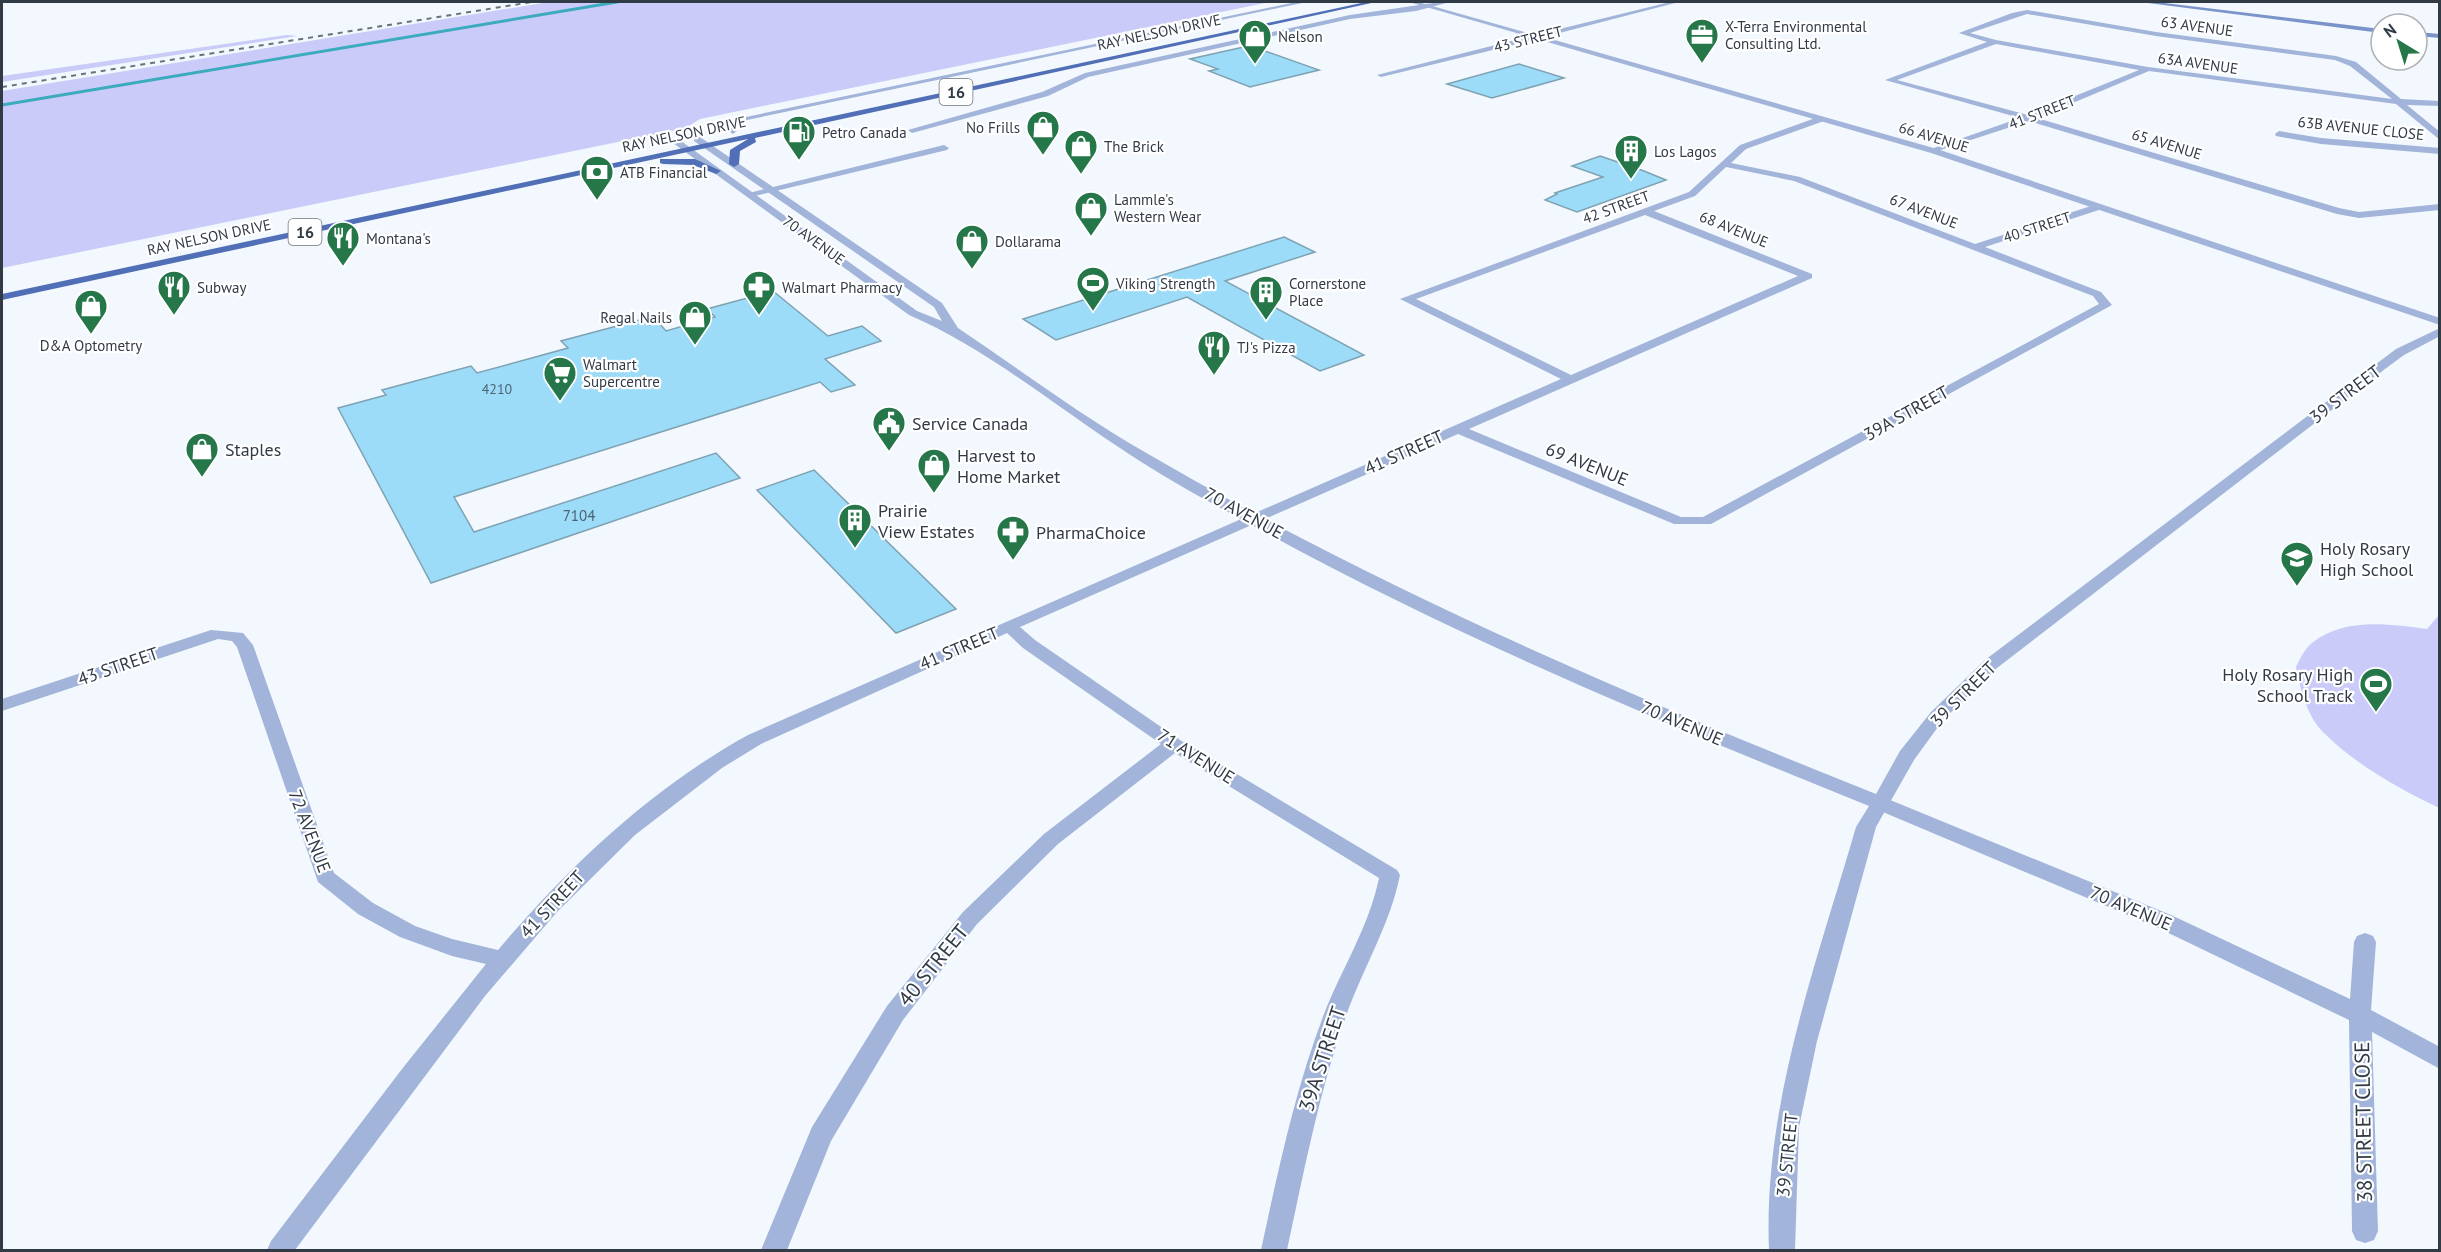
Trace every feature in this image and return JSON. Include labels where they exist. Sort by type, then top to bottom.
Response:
[{"type":"highway","name":"RAY NELSON DRIVE","points":[[701,142],[733,131],[1346,2]]},
{"type":"highway","name":"RAY NELSON DRIVE","points":[[2,286],[701,142],[798,125],[1373,2]]},
{"type":"highway","points":[[734,164],[735,150],[741,145],[798,125]]},
{"type":"highway","name":"RAY NELSON DRIVE","points":[[2,297],[608,166],[682,146]]},
{"type":"highway","points":[[608,166],[681,160],[716,171]]},
{"type":"main road","points":[[2143,2],[2369,30]]},
{"type":"main road","points":[[2172,2],[2369,25]]},
{"type":"street","points":[[733,131],[721,123],[1304,2]]},
{"type":"street","name":"66 AVENUE","points":[[1413,2],[1934,152],[2439,322]]},
{"type":"street","points":[[750,194],[944,148],[912,130],[1045,94],[1085,75],[1350,17],[1447,2]]},
{"type":"street","name":"43 STREET","points":[[1381,75],[1676,2]]},
{"type":"street","points":[[2432,2],[2439,2]]},
{"type":"street","name":"63 AVENUE","points":[[1995,42],[1967,35],[1963,30],[2014,14],[2037,13],[2156,34],[2326,56],[2353,64],[2399,102]]},
{"type":"street","name":"63A AVENUE","points":[[1995,42],[2148,69],[2315,93],[2439,104]]},
{"type":"street","name":"65 AVENUE","points":[[1995,42],[1889,80],[2029,118],[2337,212],[2359,215],[2439,207]]},
{"type":"street","name":"41 STREET","points":[[1934,152],[2029,118],[2148,69]]},
{"type":"street","points":[[2399,102],[2439,137]]},
{"type":"street","name":"42 STREET","points":[[1570,379],[1406,299],[1692,194],[1743,147],[1821,119]]},
{"type":"street","name":"63B AVENUE CLOSE","points":[[2279,134],[2322,141],[2439,151]]},
{"type":"street","name":"70 AVENUE","points":[[701,142],[773,189],[938,305],[953,330]]},
{"type":"street","name":"70 AVENUE","points":[[682,146],[904,307],[953,330],[1096,428],[1254,519],[1401,596],[1668,718],[1878,802],[2132,908],[2360,1012],[2439,1059]]},
{"type":"street","name":"67 AVENUE","points":[[1724,164],[1797,179],[2097,294],[2106,305]]},
{"type":"street","name":"40 STREET","points":[[1976,247],[2098,207]]},
{"type":"street","name":"68 AVENUE","points":[[1647,212],[1808,276]]},
{"type":"street","name":"41 STREET","points":[[280,1251],[424,1057],[501,959],[582,872],[644,816],[716,763],[770,733],[1808,276]]},
{"type":"street","name":"39A STREET","points":[[1706,521],[2106,305]]},
{"type":"street","name":"39 STREET","points":[[1782,1251],[1782,1202],[1787,1127],[1806,1041],[1864,831],[1878,802],[1907,756],[1937,716],[1991,664],[2400,352],[2439,331]]},
{"type":"street","name":"69 AVENUE","points":[[1457,429],[1570,478],[1679,521],[1706,521]]},
{"type":"street","name":"71 AVENUE","points":[[1010,626],[1029,644],[1174,744],[1390,875]]},
{"type":"street","name":"43 STREET","points":[[2,705],[217,634],[237,637]]},
{"type":"street","name":"72 AVENUE","points":[[237,637],[245,645],[325,877],[351,900],[390,924],[437,945],[501,959]]},
{"type":"street","name":"40 STREET","points":[[774,1251],[821,1135],[902,1004],[970,918],[1051,839],[1174,744]]},
{"type":"street","name":"39A STREET","points":[[1274,1251],[1298,1133],[1335,1014],[1387,897],[1390,875]]},
{"type":"street","name":"38 STREET CLOSE","points":[[2365,942],[2360,1012],[2365,1231]]},
{"type":"shaded area","points":[[549,2],[1270,2],[700,119],[686,128],[2,268],[2,91]]},
{"type":"shaded area","points":[[287,35],[297,36],[2,82],[2,76]]},
{"type":"shaded area","name":"Holy Rosary High School Track","points":[[2439,615],[2439,808],[2364,766],[2324,733],[2309,711],[2296,667],[2309,645],[2338,629],[2382,624],[2427,629]]},
{"type":"building","name":"Nelson","points":[[1248,46],[1319,70],[1250,87],[1209,71],[1218,69],[1190,59]]},
{"type":"building","points":[[1519,64],[1564,78],[1492,98],[1447,84]]},
{"type":"building","name":"Los Lagos","points":[[1600,156],[1666,180],[1577,212],[1545,200],[1557,194],[1555,193],[1603,177],[1572,166]]},
{"type":"building","name":"Cornerstone Place","points":[[1284,237],[1315,252],[1225,281],[1364,355],[1320,371],[1187,297],[1056,340],[1023,319]]},
{"type":"building","name":"Walmart Supercentre","points":[[773,291],[828,336],[862,326],[881,341],[825,359],[855,385],[831,392],[820,382],[454,497],[474,532],[716,453],[740,478],[431,583],[338,408],[386,395],[382,390],[471,366],[477,373],[568,348],[561,341],[643,319],[649,325],[658,322],[666,331],[715,317],[707,309]]},
{"type":"building","name":"Prairie View Estates","points":[[814,470],[956,609],[896,633],[757,490]]},
{"type":"waterway","points":[[2,105],[617,2]]},
{"type":"railway","points":[[2,87],[532,2]]},
{"type":"place","name":"X-Terra Environmental Consulting Ltd.","points":[[1702,64]]},
{"type":"place","name":"Nelson","points":[[1255,65]]},
{"type":"place","name":"No Frills","points":[[1043,156]]},
{"type":"place","name":"Petro Canada","points":[[799,161]]},
{"type":"place","name":"The Brick","points":[[1081,175]]},
{"type":"place","name":"Los Lagos","points":[[1631,180]]},
{"type":"place","name":"ATB Financial","points":[[597,201]]},
{"type":"place","name":"Lammle's Western Wear","points":[[1091,237]]},
{"type":"place","name":"Montana's","points":[[343,267]]},
{"type":"place","name":"Dollarama","points":[[972,270]]},
{"type":"place","name":"Viking Strength","points":[[1093,312]]},
{"type":"place","name":"Subway","points":[[174,316]]},
{"type":"place","name":"Walmart Pharmacy","points":[[759,316]]},
{"type":"place","name":"Cornerstone Place","points":[[1266,321]]},
{"type":"place","name":"D&A Optometry","points":[[91,335]]},
{"type":"place","name":"Regal Nails","points":[[695,346]]},
{"type":"place","name":"TJ's Pizza","points":[[1214,376]]},
{"type":"place","name":"Walmart Supercentre","points":[[560,402]]},
{"type":"place","name":"Service Canada","points":[[889,452]]},
{"type":"place","name":"Staples","points":[[202,478]]},
{"type":"place","name":"Harvest to Home Market","points":[[934,494]]},
{"type":"place","name":"Prairie View Estates","points":[[855,549]]},
{"type":"place","name":"PharmaChoice","points":[[1013,561]]},
{"type":"place","name":"Holy Rosary High School","points":[[2297,587]]},
{"type":"place","name":"Holy Rosary High School Track","points":[[2376,713]]}]
